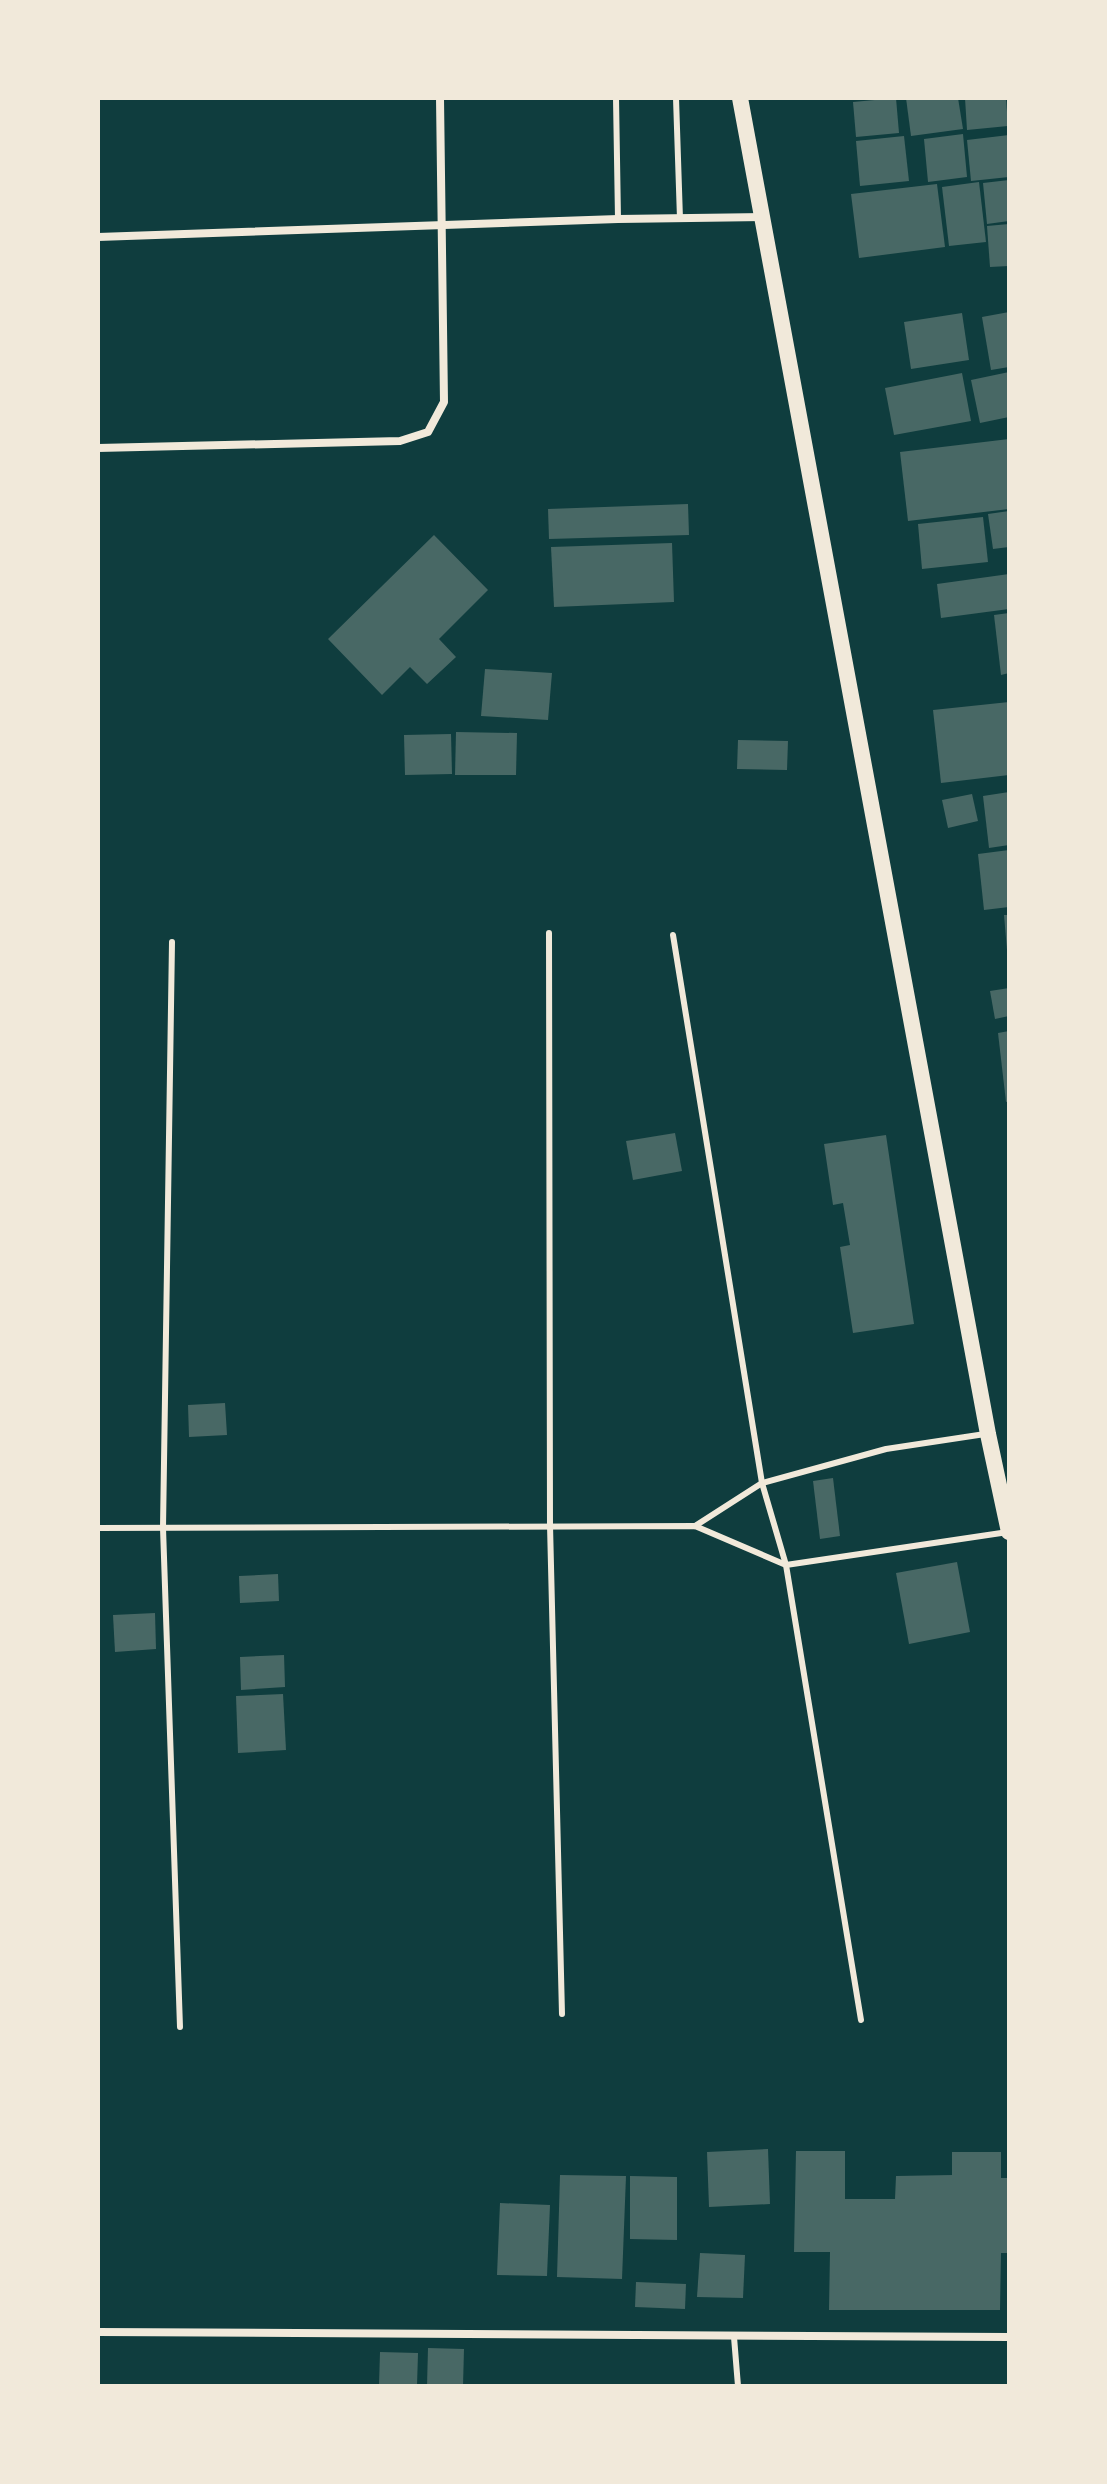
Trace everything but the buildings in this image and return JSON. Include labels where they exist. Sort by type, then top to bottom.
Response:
[{"type":"main road","points":[[740,98],[988,1434],[1009,1532]]},
{"type":"street","points":[[98,448],[400,441],[428,432],[444,402],[439,225],[440,98]]},
{"type":"street","points":[[98,237],[764,217]]},
{"type":"street","points":[[98,2332],[1009,2337]]},
{"type":"lane","points":[[616,98],[618,219]]},
{"type":"lane","points":[[676,98],[680,219]]},
{"type":"lane","points":[[549,933],[550,1525],[562,2014]]},
{"type":"lane","points":[[673,935],[762,1483],[786,1565],[861,2020]]},
{"type":"lane","points":[[172,942],[163,1528],[180,2027]]},
{"type":"lane","points":[[695,1526],[762,1483],[886,1449],[988,1434]]},
{"type":"lane","points":[[98,1528],[695,1526],[786,1565],[1009,1532]]},
{"type":"lane","points":[[734,2337],[738,2386]]}]
